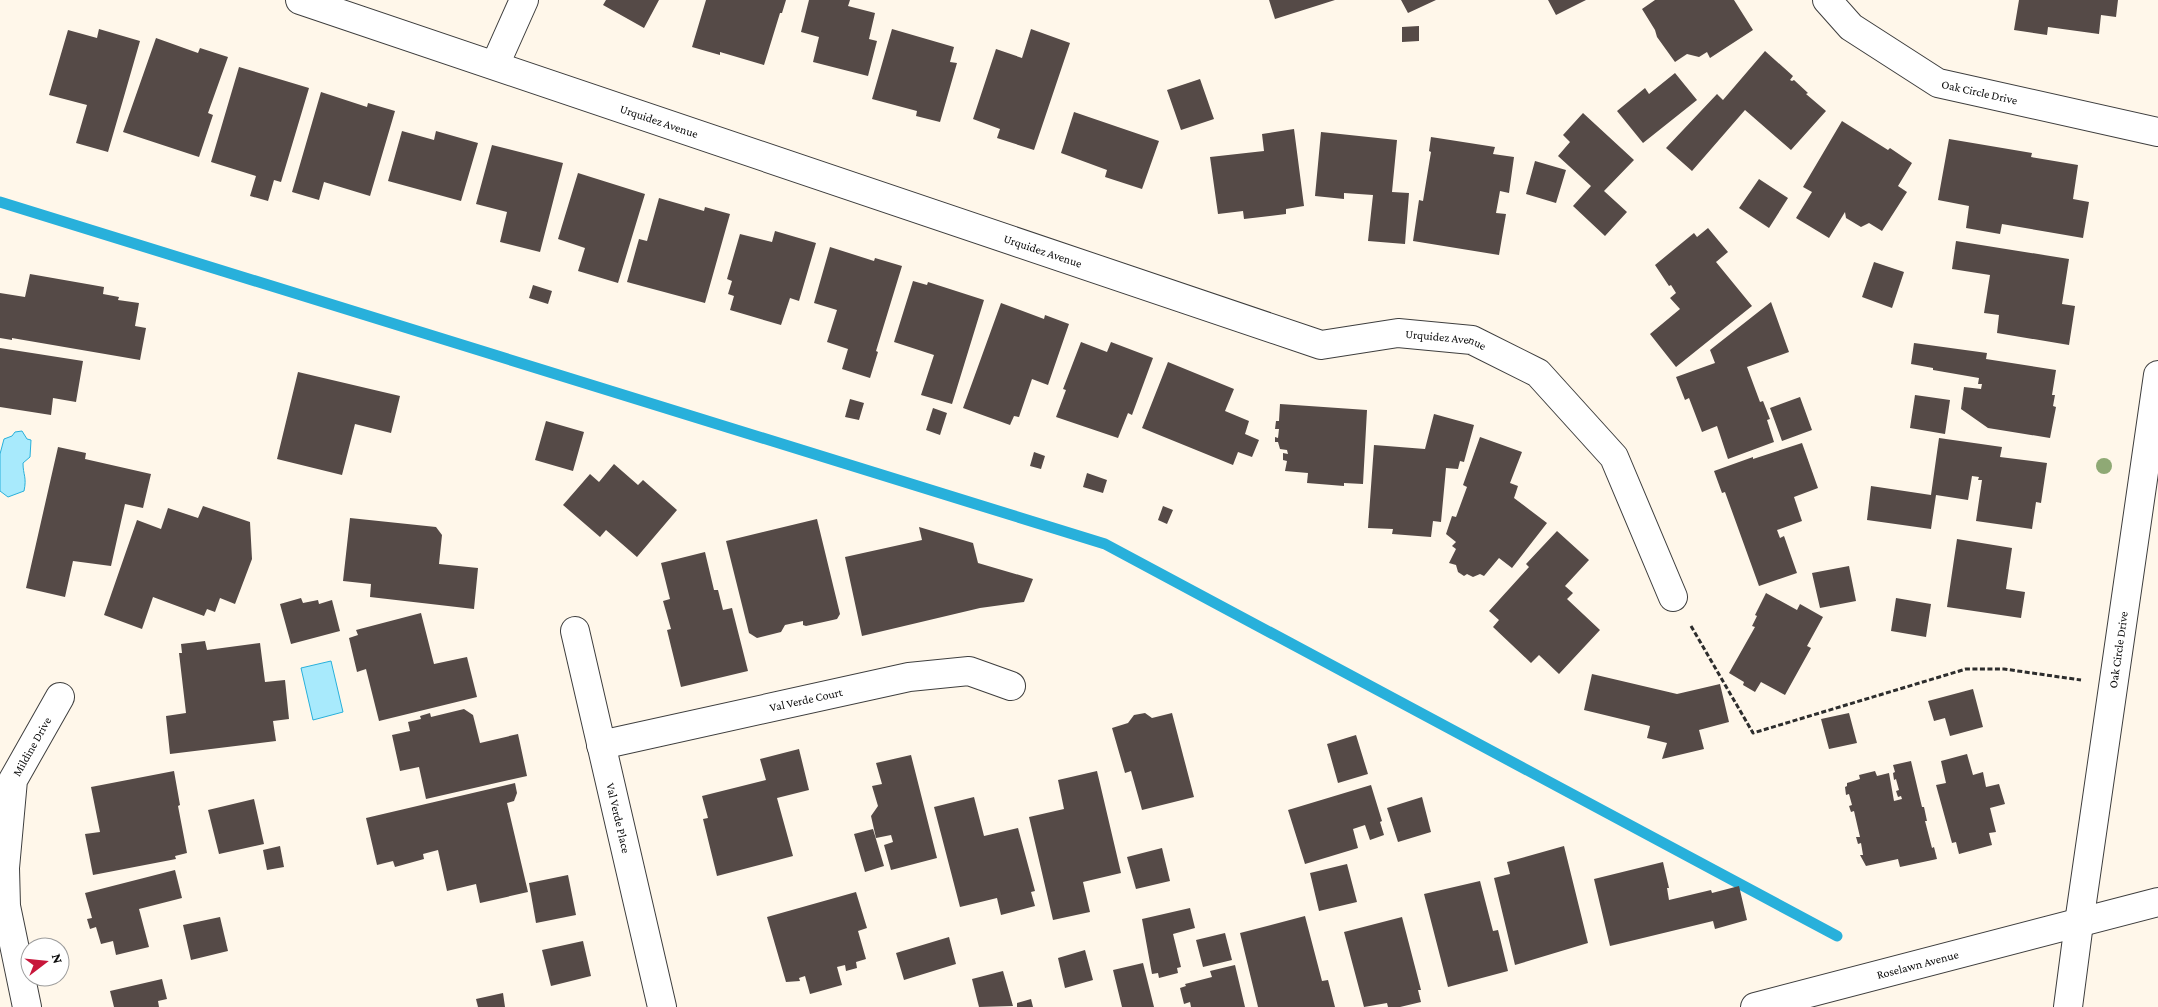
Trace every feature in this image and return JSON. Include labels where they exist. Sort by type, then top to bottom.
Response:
[{"type":"street","name":"Urquidez Avenue","points":[[300,0],[1321,345],[1398,333],[1472,340],[1538,374],[1614,457],[1673,596]]},
{"type":"street","points":[[495,66],[524,0]]},
{"type":"street","name":"Oak Circle Drive","points":[[1827,0],[1851,27],[1938,83],[2158,132]]},
{"type":"street","name":"Oak Circle Drive","points":[[2068,1007],[2158,375]]},
{"type":"street","name":"Val Verde Place","points":[[575,631],[662,1007]]},
{"type":"street","name":"Val Verde Court","points":[[601,745],[909,678],[969,671],[1011,686]]},
{"type":"street","name":"Mildine Drive","points":[[27,1007],[6,906],[6,868],[13,780],[60,697]]},
{"type":"street","name":"Roselawn Avenue","points":[[1755,1007],[2158,902]]},
{"type":"path","points":[[1673,596],[1753,733],[1966,669],[2004,669],[2113,685]]},
{"type":"water","points":[[22,431],[27,439],[31,440],[30,457],[23,463],[24,491],[8,497],[0,491],[0,454],[4,439],[12,436],[15,432]]},
{"type":"water","points":[[331,661],[343,712],[313,720],[301,668]]},
{"type":"building","points":[[606,0],[659,0],[644,28],[603,5]]},
{"type":"building","points":[[706,0],[786,0],[782,13],[780,13],[764,65],[720,52],[720,55],[692,47]]},
{"type":"building","points":[[809,0],[850,0],[848,6],[875,13],[869,39],[877,41],[868,76],[813,62],[819,37],[801,32]]},
{"type":"building","points":[[1269,0],[1335,0],[1275,19]]},
{"type":"building","points":[[1401,0],[1436,0],[1408,13]]},
{"type":"building","points":[[1548,0],[1586,0],[1556,15]]},
{"type":"building","points":[[1655,0],[1734,0],[1753,30],[1710,58],[1707,52],[1699,57],[1687,54],[1675,62],[1657,37],[1655,30],[1642,9]]},
{"type":"building","points":[[2019,0],[2118,0],[2116,17],[2101,15],[2099,34],[2048,27],[2047,35],[2014,30]]},
{"type":"building","points":[[1419,26],[1419,41],[1402,42],[1402,27]]},
{"type":"building","points":[[99,29],[140,41],[108,152],[76,143],[87,105],[49,95],[68,30],[97,38]]},
{"type":"building","points":[[892,29],[954,47],[950,62],[957,63],[940,122],[916,116],[917,111],[872,99]]},
{"type":"building","points":[[1031,29],[1070,43],[1034,150],[997,138],[1000,129],[973,119],[996,49],[1022,58]]},
{"type":"building","points":[[156,38],[198,53],[200,48],[228,57],[208,113],[213,115],[199,157],[123,132]]},
{"type":"building","points":[[1765,51],[1793,76],[1790,80],[1794,80],[1808,93],[1806,94],[1826,111],[1791,150],[1745,110],[1692,171],[1666,148],[1717,94],[1723,100]]},
{"type":"building","points":[[239,67],[309,88],[281,182],[274,180],[268,201],[250,196],[256,176],[211,162]]},
{"type":"building","points":[[1675,73],[1697,100],[1643,143],[1617,111],[1645,88],[1649,94]]},
{"type":"building","points":[[1200,79],[1214,119],[1181,130],[1167,90]]},
{"type":"building","points":[[321,92],[367,107],[368,103],[395,111],[370,196],[324,182],[319,200],[292,192]]},
{"type":"building","points":[[1074,112],[1159,141],[1142,189],[1105,177],[1107,170],[1061,153]]},
{"type":"building","points":[[1583,113],[1634,160],[1604,191],[1627,212],[1605,236],[1573,206],[1591,186],[1558,156],[1570,142],[1563,135]]},
{"type":"building","points":[[1842,121],[1888,150],[1890,148],[1912,163],[1898,186],[1907,192],[1882,231],[1869,223],[1861,227],[1846,218],[1845,212],[1829,238],[1796,218],[1812,192],[1803,187]]},
{"type":"building","points":[[1294,129],[1304,206],[1286,209],[1286,214],[1244,219],[1243,211],[1218,214],[1210,157],[1264,151],[1262,134]]},
{"type":"building","points":[[402,131],[434,140],[436,131],[478,143],[461,201],[388,181]]},
{"type":"building","points":[[1321,132],[1397,140],[1392,192],[1409,193],[1405,244],[1368,241],[1373,195],[1344,193],[1344,199],[1315,196]]},
{"type":"building","points":[[1431,137],[1495,147],[1493,154],[1514,157],[1509,193],[1500,191],[1496,213],[1506,214],[1499,255],[1413,241],[1419,200],[1423,201],[1431,152],[1429,151]]},
{"type":"building","points":[[1949,139],[2032,153],[2031,157],[2078,165],[2073,199],[2089,202],[2083,238],[2002,224],[2000,234],[1966,228],[1969,206],[1938,200]]},
{"type":"building","points":[[492,145],[563,163],[540,252],[500,242],[507,212],[476,204]]},
{"type":"building","points":[[1535,161],[1566,170],[1556,203],[1526,194]]},
{"type":"building","points":[[578,173],[645,194],[618,283],[578,271],[585,248],[558,239]]},
{"type":"building","points":[[1759,179],[1788,198],[1769,228],[1739,208]]},
{"type":"building","points":[[659,198],[704,211],[705,207],[730,214],[705,303],[627,282],[639,239],[647,241]]},
{"type":"building","points":[[1708,228],[1728,252],[1716,262],[1752,306],[1676,367],[1650,334],[1680,309],[1670,298],[1676,293],[1655,265],[1694,233],[1697,237]]},
{"type":"building","points":[[775,231],[816,243],[799,301],[790,298],[781,325],[730,310],[734,296],[728,294],[732,281],[727,279],[740,234],[772,242]]},
{"type":"building","points":[[1956,241],[2069,259],[2062,304],[2075,306],[2069,345],[1997,333],[1999,315],[1984,313],[1990,275],[1952,269]]},
{"type":"building","points":[[830,247],[874,261],[875,258],[902,266],[876,351],[878,352],[870,378],[842,369],[848,349],[827,342],[837,310],[814,303]]},
{"type":"building","points":[[1874,262],[1904,272],[1892,308],[1862,297]]},
{"type":"building","points":[[30,274],[104,287],[103,294],[119,297],[118,300],[139,303],[135,326],[146,328],[140,360],[12,338],[12,340],[0,338],[0,293],[25,297]]},
{"type":"building","points":[[913,281],[927,285],[928,282],[984,300],[952,404],[921,395],[934,355],[894,342]]},
{"type":"building","points":[[533,285],[552,291],[548,304],[529,298]]},
{"type":"building","points":[[1771,302],[1789,352],[1747,367],[1760,402],[1763,401],[1770,419],[1767,420],[1774,442],[1728,459],[1717,426],[1702,432],[1689,398],[1685,400],[1676,377],[1715,363],[1710,350]]},
{"type":"building","points":[[1001,303],[1044,319],[1045,315],[1069,324],[1048,385],[1032,379],[1019,417],[1014,416],[1010,425],[963,408]]},
{"type":"building","points":[[1081,342],[1107,352],[1111,342],[1153,358],[1132,415],[1128,413],[1118,438],[1056,417],[1066,390],[1063,389]]},
{"type":"building","points":[[1914,343],[1987,353],[1986,359],[2056,370],[2052,395],[2055,395],[2053,406],[2056,407],[2050,438],[1988,428],[1961,409],[1964,387],[1981,389],[1982,384],[1978,384],[1979,378],[1911,364]]},
{"type":"building","points":[[0,348],[83,361],[76,402],[53,398],[51,415],[0,407]]},
{"type":"building","points":[[1168,362],[1234,389],[1225,411],[1249,421],[1245,434],[1259,440],[1252,457],[1238,452],[1233,465],[1142,428]]},
{"type":"building","points":[[298,372],[400,396],[391,433],[355,424],[342,475],[277,459]]},
{"type":"building","points":[[1915,395],[1950,400],[1945,434],[1910,428]]},
{"type":"building","points":[[1800,397],[1812,430],[1782,441],[1770,408]]},
{"type":"building","points":[[850,399],[864,403],[859,420],[845,417]]},
{"type":"building","points":[[1280,404],[1367,410],[1363,484],[1344,483],[1344,486],[1307,483],[1308,473],[1285,471],[1287,461],[1283,460],[1283,453],[1288,454],[1287,450],[1280,449],[1278,442],[1275,442],[1275,437],[1278,438],[1279,429],[1275,429],[1276,421],[1279,421]]},
{"type":"building","points":[[933,408],[947,413],[940,435],[926,430]]},
{"type":"building","points":[[1434,414],[1474,425],[1464,462],[1460,461],[1458,469],[1446,468],[1441,522],[1433,521],[1431,537],[1392,534],[1393,529],[1368,528],[1374,445],[1425,449]]},
{"type":"building","points":[[546,421],[584,432],[573,471],[535,460]]},
{"type":"building","points":[[1480,437],[1522,452],[1510,483],[1518,486],[1514,498],[1547,523],[1512,568],[1499,558],[1484,576],[1480,574],[1473,577],[1467,574],[1464,576],[1458,572],[1456,565],[1449,563],[1456,549],[1452,546],[1456,542],[1446,534],[1452,516],[1456,517],[1467,487],[1463,485]]},
{"type":"building","points":[[1939,438],[2002,447],[2000,457],[2047,463],[2041,503],[2036,502],[2032,529],[1976,521],[1982,480],[1978,480],[1979,477],[1972,476],[1968,500],[1936,495],[1931,529],[1867,520],[1871,486],[1931,495]]},
{"type":"building","points":[[1802,443],[1818,488],[1794,497],[1802,521],[1777,530],[1780,538],[1784,536],[1797,573],[1759,586],[1725,492],[1722,493],[1714,471],[1753,457],[1753,459]]},
{"type":"building","points":[[58,447],[86,453],[85,459],[151,474],[143,508],[125,504],[111,566],[73,561],[65,597],[26,588]]},
{"type":"building","points":[[1034,452],[1045,456],[1041,469],[1030,466]]},
{"type":"building","points":[[614,464],[638,485],[643,480],[677,510],[637,557],[606,530],[600,537],[563,505],[590,474],[599,482]]},
{"type":"building","points":[[1087,473],[1107,480],[1103,493],[1083,487]]},
{"type":"building","points":[[203,506],[250,522],[252,559],[235,604],[220,598],[215,612],[207,609],[204,616],[153,597],[142,629],[104,615],[137,520],[161,529],[168,508],[198,518]]},
{"type":"building","points":[[1163,506],[1173,510],[1167,524],[1158,520]]},
{"type":"building","points":[[350,518],[436,527],[442,535],[439,564],[478,568],[474,609],[370,597],[371,584],[343,581]]},
{"type":"building","points":[[817,519],[840,614],[837,619],[806,626],[803,625],[803,621],[785,625],[781,632],[757,638],[749,633],[726,541]]},
{"type":"building","points":[[919,527],[973,543],[978,563],[1033,579],[1024,602],[980,608],[862,636],[845,557],[922,540]]},
{"type":"building","points":[[1557,531],[1589,560],[1565,586],[1573,593],[1567,599],[1600,630],[1559,674],[1539,655],[1531,663],[1493,627],[1499,620],[1489,611],[1529,567],[1526,564]]},
{"type":"building","points":[[1957,539],[2012,548],[2006,589],[2025,592],[2021,618],[1947,607]]},
{"type":"building","points":[[705,552],[714,590],[718,590],[723,610],[732,608],[748,671],[681,687],[667,630],[671,629],[663,601],[670,599],[661,563]]},
{"type":"building","points":[[1849,566],[1856,601],[1820,608],[1812,573]]},
{"type":"building","points":[[1766,593],[1797,610],[1800,604],[1823,617],[1807,646],[1811,648],[1785,695],[1761,682],[1755,692],[1743,685],[1744,682],[1729,673],[1755,627],[1752,626],[1757,616],[1755,615]]},
{"type":"building","points":[[301,598],[303,603],[318,600],[319,604],[332,600],[340,631],[291,644],[280,604]]},
{"type":"building","points":[[1896,598],[1931,604],[1926,637],[1891,631]]},
{"type":"building","points":[[421,613],[434,664],[467,657],[477,697],[379,721],[366,669],[357,672],[349,638],[358,635],[356,630]]},
{"type":"building","points":[[205,641],[207,650],[260,643],[265,682],[285,680],[289,719],[273,721],[276,741],[170,754],[166,716],[186,713],[179,653],[182,653],[181,644]]},
{"type":"building","points":[[1592,674],[1677,694],[1720,684],[1729,722],[1699,730],[1704,749],[1662,759],[1667,743],[1647,738],[1650,726],[1584,710]]},
{"type":"building","points":[[1973,689],[1983,727],[1950,736],[1945,718],[1934,721],[1928,701]]},
{"type":"building","points":[[464,709],[473,715],[480,743],[518,734],[527,776],[426,799],[419,767],[400,771],[392,735],[410,731],[408,722],[421,719],[420,716],[430,713],[431,717]]},
{"type":"building","points":[[1145,713],[1152,718],[1172,713],[1194,797],[1142,810],[1131,771],[1125,773],[1112,728],[1128,723],[1134,715]]},
{"type":"building","points":[[1849,713],[1857,743],[1829,749],[1821,719]]},
{"type":"building","points":[[1356,735],[1368,774],[1338,783],[1327,744]]},
{"type":"building","points":[[799,749],[809,790],[777,798],[793,856],[717,876],[703,819],[708,818],[702,796],[766,780],[760,759]]},
{"type":"building","points":[[1967,754],[1973,775],[1983,772],[1986,787],[1999,784],[2005,804],[1990,808],[1996,832],[1989,833],[1992,845],[1959,854],[1956,842],[1952,843],[1936,785],[1946,783],[1941,761]]},
{"type":"building","points":[[911,755],[937,858],[891,870],[884,845],[893,842],[891,835],[876,838],[871,816],[878,806],[872,786],[882,784],[876,763]]},
{"type":"building","points":[[1911,761],[1922,807],[1924,807],[1927,821],[1925,821],[1932,848],[1934,847],[1937,859],[1900,867],[1898,859],[1866,866],[1860,855],[1863,855],[1861,843],[1858,844],[1856,837],[1860,837],[1854,811],[1851,812],[1849,806],[1852,805],[1849,794],[1846,795],[1845,787],[1847,783],[1860,779],[1859,775],[1875,771],[1877,776],[1889,773],[1894,801],[1902,799],[1901,796],[1898,797],[1896,791],[1899,790],[1896,779],[1894,780],[1893,773],[1895,772],[1893,765]]},
{"type":"building","points":[[174,771],[180,805],[178,806],[187,853],[175,856],[176,859],[93,875],[85,834],[100,832],[91,787]]},
{"type":"building","points":[[1097,771],[1121,873],[1083,882],[1090,912],[1053,920],[1029,817],[1064,809],[1058,780]]},
{"type":"building","points":[[515,783],[517,793],[514,801],[507,803],[528,892],[480,903],[476,884],[447,891],[438,850],[423,854],[424,859],[395,867],[393,861],[377,865],[366,818]]},
{"type":"building","points":[[1371,785],[1382,821],[1380,822],[1384,835],[1370,840],[1365,825],[1353,829],[1358,848],[1305,864],[1288,810]]},
{"type":"building","points":[[974,797],[984,836],[1018,828],[1035,891],[1031,892],[1035,906],[1001,915],[997,898],[960,907],[934,807]]},
{"type":"building","points":[[1422,797],[1431,832],[1398,842],[1387,808]]},
{"type":"building","points":[[254,799],[264,844],[219,854],[208,810]]},
{"type":"building","points":[[873,829],[884,866],[865,872],[854,834]]},
{"type":"building","points":[[280,846],[284,867],[267,870],[263,850]]},
{"type":"building","points":[[1564,846],[1588,943],[1515,965],[1494,878],[1510,874],[1507,862]]},
{"type":"building","points":[[1162,848],[1170,881],[1136,889],[1127,857]]},
{"type":"building","points":[[1663,862],[1669,888],[1667,888],[1669,900],[1711,890],[1712,893],[1739,886],[1747,920],[1715,929],[1713,921],[1610,946],[1594,879]]},
{"type":"building","points":[[1347,864],[1357,902],[1319,911],[1310,873]]},
{"type":"building","points":[[175,870],[182,898],[139,909],[149,947],[116,955],[113,941],[101,944],[96,927],[90,929],[87,919],[92,918],[85,893]]},
{"type":"building","points":[[568,875],[576,915],[536,923],[529,883]]},
{"type":"building","points":[[1480,881],[1493,931],[1498,930],[1508,971],[1448,987],[1424,894]]},
{"type":"building","points":[[856,892],[867,928],[858,931],[866,959],[856,962],[857,968],[846,971],[845,965],[837,967],[842,985],[810,994],[805,976],[799,978],[800,981],[786,982],[767,917]]},
{"type":"building","points":[[1190,908],[1195,928],[1173,934],[1181,967],[1177,968],[1178,973],[1159,978],[1158,973],[1152,974],[1142,919]]},
{"type":"building","points":[[1305,916],[1322,981],[1328,980],[1335,1007],[1258,1007],[1240,933]]},
{"type":"building","points":[[220,917],[228,951],[191,960],[183,925]]},
{"type":"building","points":[[1402,917],[1421,990],[1418,990],[1421,1002],[1400,1007],[1388,1007],[1387,1003],[1364,1007],[1344,932]]},
{"type":"building","points":[[1225,933],[1232,960],[1203,967],[1196,940]]},
{"type":"building","points":[[949,937],[956,964],[904,980],[896,953]]},
{"type":"building","points":[[583,941],[591,976],[551,986],[542,950]]},
{"type":"building","points":[[1085,950],[1093,980],[1065,988],[1058,958]]},
{"type":"building","points":[[1143,963],[1154,1007],[1122,1007],[1113,970]]},
{"type":"building","points":[[1235,965],[1245,1007],[1191,1007],[1190,1002],[1184,1004],[1180,988],[1186,986],[1185,984],[1212,977],[1210,971]]},
{"type":"building","points":[[1003,971],[1013,1006],[979,1007],[972,979]]},
{"type":"building","points":[[162,979],[167,999],[158,1001],[159,1007],[114,1007],[110,991]]},
{"type":"building","points":[[503,993],[505,1007],[478,1007],[476,999]]},
{"type":"building","points":[[1031,999],[1033,1007],[1017,1007],[1017,1003]]},
{"type":"waterway","points":[[0,202],[1105,544],[1837,936]]}]
